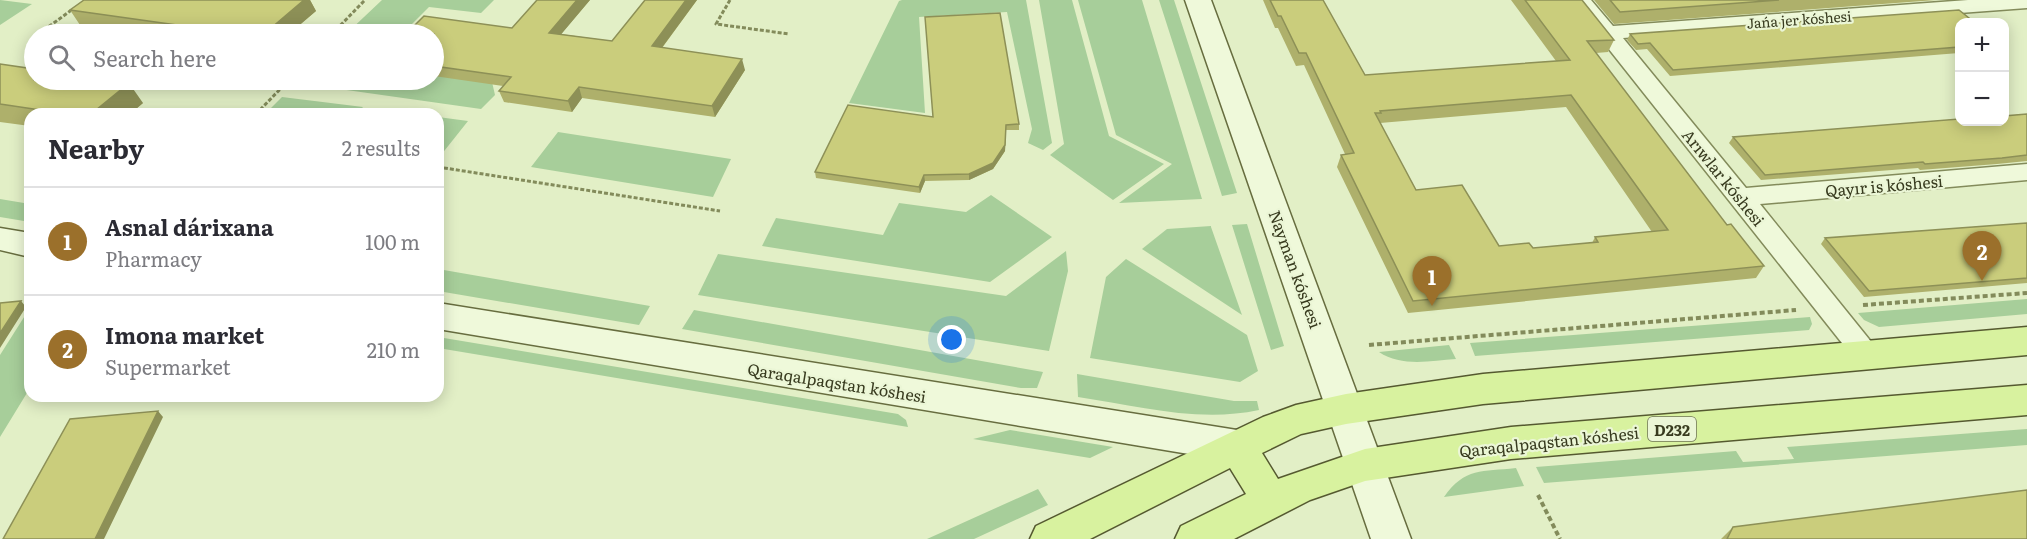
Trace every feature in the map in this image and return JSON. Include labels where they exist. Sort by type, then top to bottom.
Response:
[{"type":"main road","points":[[1050,539],[1160,487],[1237,446],[1296,420],[1346,409],[1483,389],[2027,341]]},
{"type":"main road","name":"Qaraqalpaqstan kóshesi","points":[[1195,539],[1297,488],[1365,465],[1511,442],[2027,400]]},
{"type":"main road","points":[[1237,446],[1271,501]]},
{"type":"street","name":"Nayman kóshesi","points":[[1198,0],[1391,539]]},
{"type":"street","name":"Arıwlar kóshesi","points":[[1580,0],[1867,354]]},
{"type":"street","name":"Jańa jer kóshesi","points":[[1607,33],[1999,2],[2027,2]]},
{"type":"street","points":[[1999,2],[2027,24]]},
{"type":"street","name":"Qayır is kóshesi","points":[[1740,197],[2027,172]]},
{"type":"street","points":[[0,239],[24,243]]},
{"type":"street","name":"Qaraqalpaqstan kóshesi","points":[[444,317],[653,353],[1237,446]]},
{"type":"path","points":[[342,24],[365,0]]},
{"type":"path","points":[[730,0],[716,24],[789,34]]},
{"type":"path","points":[[52,24],[77,6]]},
{"type":"path","points":[[262,108],[279,90]]},
{"type":"path","points":[[444,168],[720,211]]},
{"type":"path","points":[[1369,345],[2027,293]]},
{"type":"path","points":[[1538,495],[1560,539]]},
{"type":"green space","points":[[0,0],[32,4],[0,25]]},
{"type":"green space","points":[[382,0],[494,0],[481,13],[429,7],[412,24],[357,24]]},
{"type":"green space","points":[[1026,0],[1052,143],[1043,150],[1028,143],[1032,129],[1007,12],[919,17],[925,113],[849,103],[899,1]]},
{"type":"green space","points":[[1039,0],[1072,0],[1109,136],[1164,164],[1113,200],[1050,155],[1064,144]]},
{"type":"green space","points":[[1078,0],[1142,0],[1202,199],[1119,203],[1172,164],[1116,135]]},
{"type":"green space","points":[[1159,0],[1174,0],[1237,193],[1222,196]]},
{"type":"green space","points":[[444,75],[492,82],[495,95],[481,109],[347,90],[444,90]]},
{"type":"green space","points":[[282,97],[363,107],[362,108],[271,108]]},
{"type":"green space","points":[[444,118],[468,121],[444,151]]},
{"type":"green space","points":[[558,132],[731,159],[713,197],[531,167]]},
{"type":"green space","points":[[991,195],[1052,237],[990,282],[762,246],[776,218],[883,235],[899,203],[966,212]]},
{"type":"green space","points":[[0,199],[24,203],[24,221],[0,217]]},
{"type":"green space","points":[[1247,224],[1284,346],[1271,350],[1232,225]]},
{"type":"green space","points":[[1211,226],[1242,315],[1142,249],[1167,229]]},
{"type":"green space","points":[[1066,251],[1068,271],[1049,351],[698,295],[718,254],[1006,296]]},
{"type":"green space","points":[[1126,259],[1247,335],[1258,371],[1240,382],[1090,358],[1106,277]]},
{"type":"green space","points":[[444,270],[650,306],[639,325],[444,292]]},
{"type":"green space","points":[[2027,299],[2027,314],[1879,327],[1864,320],[1858,313]]},
{"type":"green space","points":[[694,310],[1043,372],[1037,388],[1021,388],[682,329]]},
{"type":"green space","points":[[24,317],[24,398],[0,437],[0,355]]},
{"type":"green space","points":[[1810,317],[1812,324],[1809,330],[1475,356],[1470,343]]},
{"type":"green space","points":[[444,338],[898,414],[906,420],[908,427],[444,349]]},
{"type":"green space","points":[[1449,345],[1456,359],[1406,361],[1388,357],[1379,352]]},
{"type":"green space","points":[[1077,374],[1234,401],[1257,401],[1259,410],[1236,414],[1191,414],[1078,397]]},
{"type":"green space","points":[[2027,429],[2027,445],[1544,483],[1536,467],[1736,451],[1743,462],[1794,459],[1787,447]]},
{"type":"green space","points":[[1010,430],[1113,447],[1090,458],[973,439]]},
{"type":"green space","points":[[1516,468],[1524,486],[1444,497],[1459,480],[1467,476],[1484,471]]},
{"type":"green space","points":[[1038,489],[1048,505],[974,539],[927,539]]},
{"type":"building","points":[[84,0],[304,0],[276,24],[170,24],[70,10]]},
{"type":"building","points":[[537,0],[577,0],[549,33],[612,41],[645,0],[686,0],[652,46],[742,59],[712,106],[579,87],[568,101],[499,91],[511,77],[444,67],[444,24],[416,24],[424,16],[512,28]]},
{"type":"building","points":[[1270,0],[1323,0],[1365,75],[1570,60],[1525,0],[1582,0],[1614,40],[1587,41],[1727,225],[1731,224],[1764,266],[1413,301],[1341,155],[1354,153],[1306,53],[1299,53],[1281,16],[1278,16]],"holes":[[[1571,95],[1668,230],[1595,237],[1598,242],[1533,248],[1529,243],[1499,246],[1462,185],[1416,190],[1375,113]]]},
{"type":"building","points":[[1610,0],[1779,0],[1620,12]]},
{"type":"building","points":[[1959,10],[1969,18],[1955,18],[1955,47],[1673,70],[1650,43],[1638,44],[1630,34]]},
{"type":"building","points":[[1000,13],[1019,124],[1006,125],[1005,145],[993,163],[969,174],[924,175],[919,187],[815,172],[848,105],[933,117],[925,17]]},
{"type":"building","points":[[0,64],[24,68],[24,90],[120,90],[98,108],[27,108],[0,104]]},
{"type":"building","points":[[2027,114],[2027,155],[1765,175],[1733,137],[1955,119],[1955,126],[2009,126],[2009,116]]},
{"type":"building","points":[[2027,223],[2027,278],[1869,291],[1825,238]]},
{"type":"building","points":[[21,301],[0,333],[0,303]]},
{"type":"building","points":[[158,411],[95,539],[3,539],[70,419]]},
{"type":"building","points":[[2027,490],[2027,539],[1727,539],[1733,527]]},
{"type":"place","name":"Imona market","points":[[1982,281]]},
{"type":"place","name":"Asnal dárixana","points":[[1432,306]]}]
